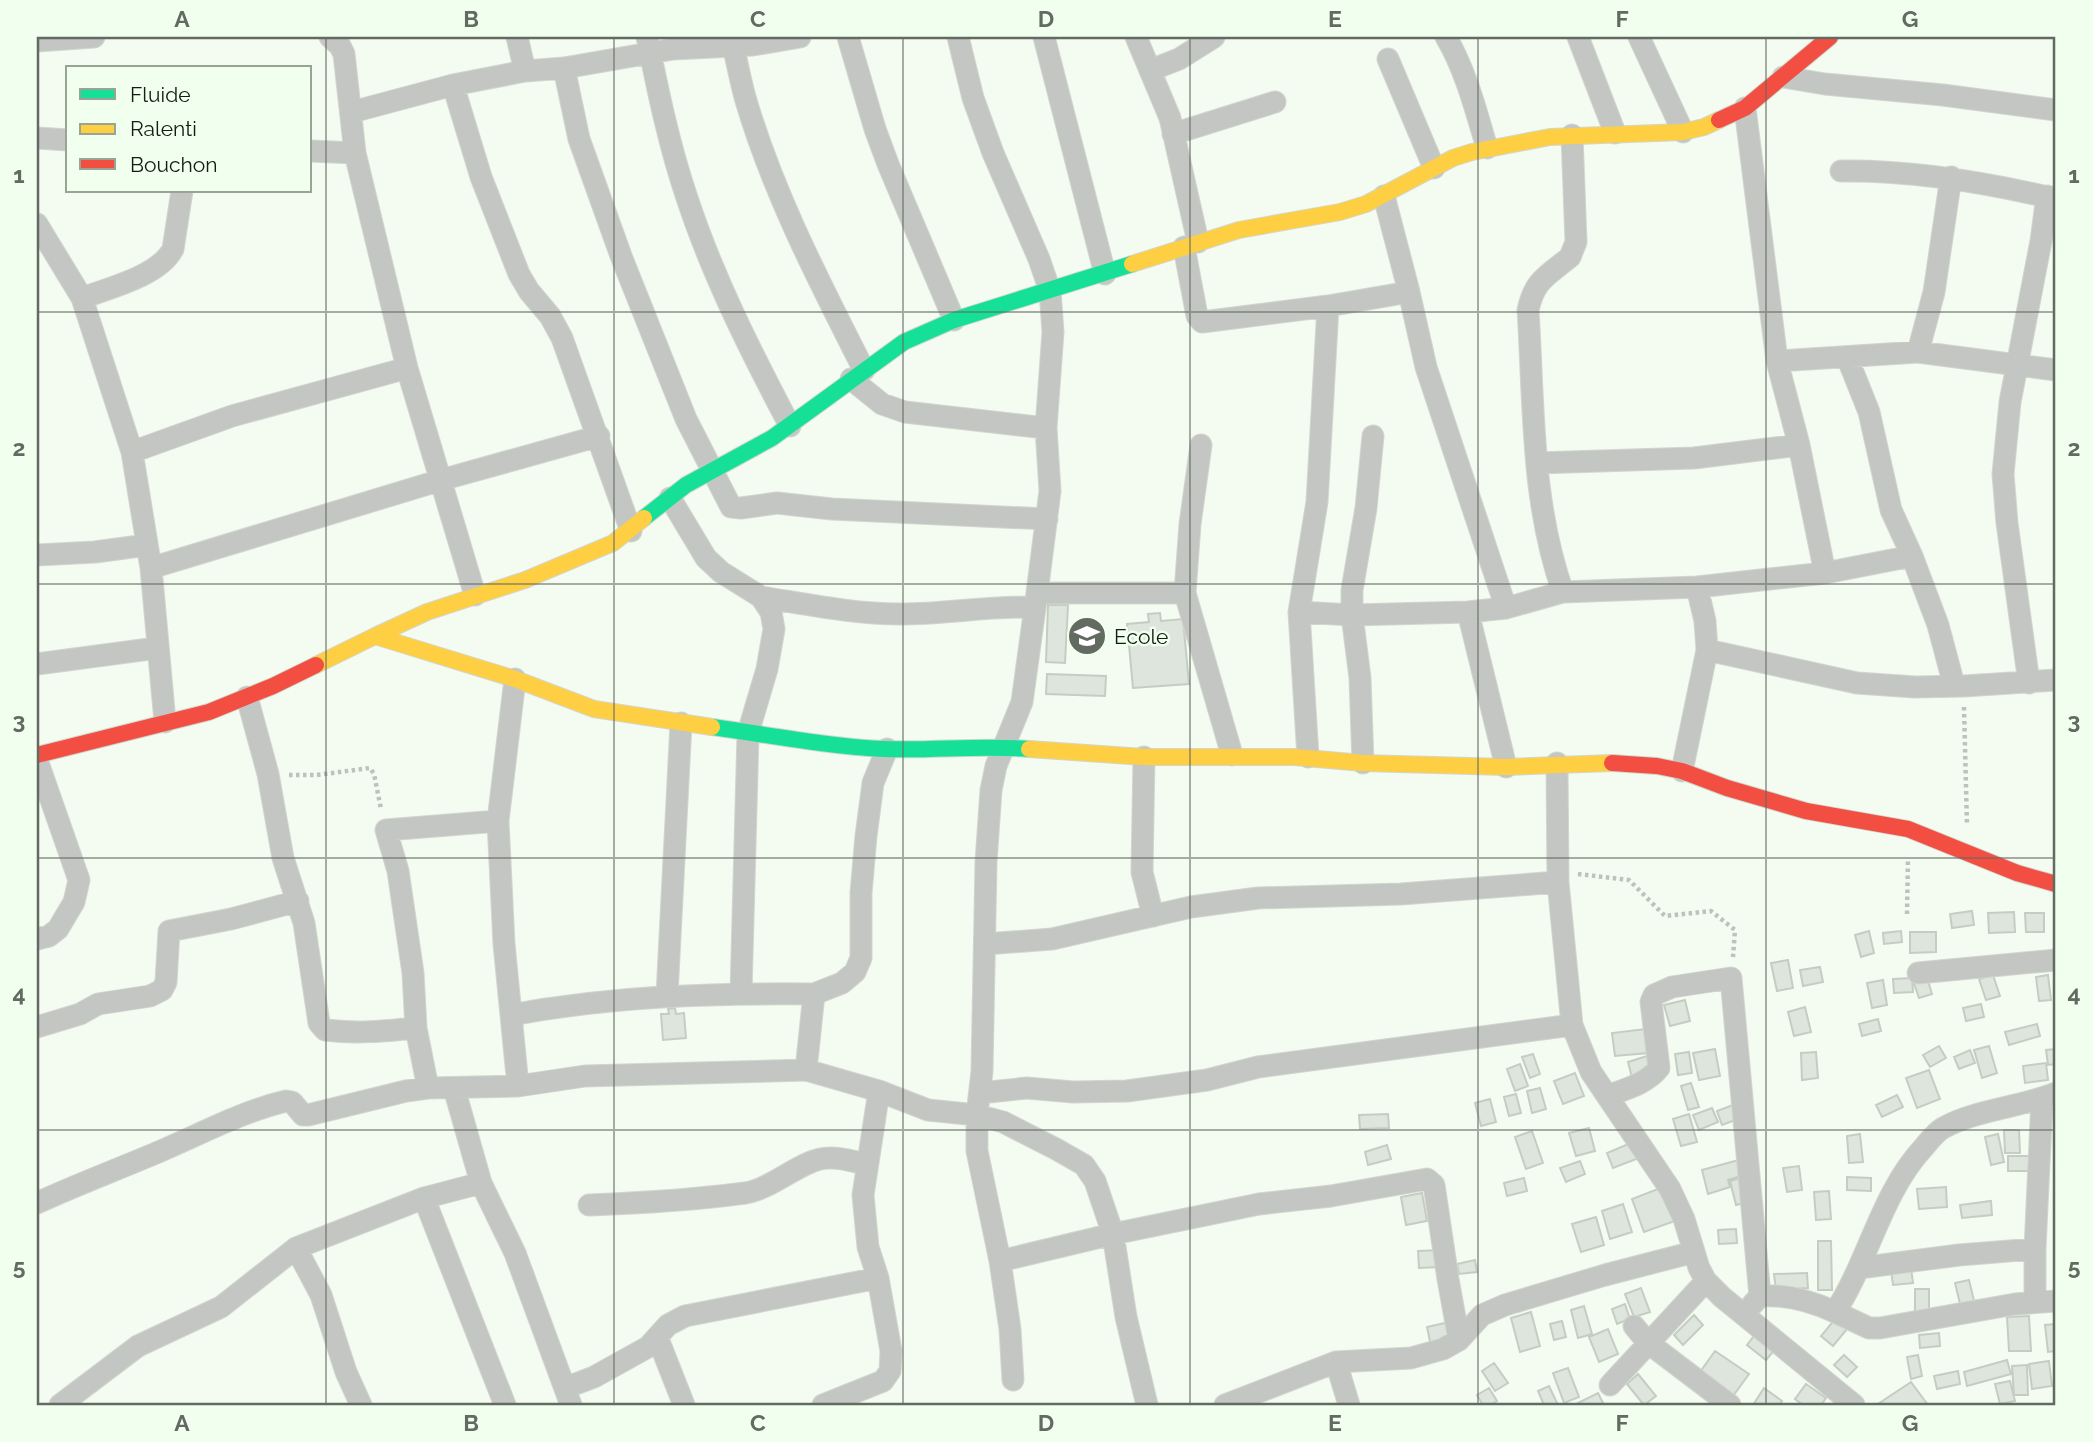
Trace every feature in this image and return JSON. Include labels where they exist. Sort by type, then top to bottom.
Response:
[{"type":"street","points":[[37,41],[94,37]]},
{"type":"street","points":[[330,37],[344,54],[355,153],[407,368],[475,595]]},
{"type":"street","points":[[517,37],[525,71]]},
{"type":"street","points":[[352,112],[453,85],[525,71],[564,68],[649,45],[673,49],[800,37]]},
{"type":"street","points":[[848,37],[888,164],[954,320]]},
{"type":"street","points":[[958,37],[973,98],[993,153],[1029,231],[1050,291],[1053,332],[1046,428],[1050,491],[1047,519],[1022,702],[996,766],[991,790],[986,862],[977,1150],[1000,1261],[1010,1329],[1013,1380]]},
{"type":"street","points":[[1044,37],[1105,274]]},
{"type":"street","points":[[1136,37],[1165,103],[1173,134],[1191,244],[1197,316],[1202,322],[1328,306],[1409,292]]},
{"type":"street","points":[[1151,70],[1179,59],[1214,37]]},
{"type":"street","points":[[1446,37],[1456,53],[1487,149]]},
{"type":"street","points":[[1578,37],[1615,133]]},
{"type":"street","points":[[1639,37],[1683,132]]},
{"type":"street","points":[[37,939],[50,936],[58,929],[70,911],[79,885],[37,757],[209,712],[273,686],[427,612],[525,580],[613,543],[686,485],[790,426],[857,374],[904,342],[954,320],[1105,274],[1191,244],[1259,225],[1340,212],[1384,196],[1454,158],[1487,149],[1572,135],[1683,132],[1704,127],[1745,108],[1830,37]]},
{"type":"street","points":[[746,43],[746,102],[782,202],[857,374],[882,404],[905,412],[1046,428]]},
{"type":"street","points":[[649,45],[663,111],[687,198],[729,305],[790,426]]},
{"type":"street","points":[[1388,59],[1434,168]]},
{"type":"street","points":[[564,68],[579,139],[609,224],[686,419],[728,503],[736,508],[777,503],[832,509],[1047,519]]},
{"type":"street","points":[[1783,77],[2056,110]]},
{"type":"street","points":[[453,85],[481,177],[519,274],[550,316],[562,338],[631,531]]},
{"type":"street","points":[[1173,134],[1275,102]]},
{"type":"street","points":[[1745,108],[1777,361],[1799,444],[1825,573]]},
{"type":"street","points":[[1563,592],[1540,501],[1528,310],[1537,283],[1574,251],[1576,242],[1572,135]]},
{"type":"street","points":[[37,138],[66,140]]},
{"type":"street","points":[[312,151],[355,153]]},
{"type":"street","points":[[1840,171],[1951,177],[2051,197],[2010,402],[2003,474],[2029,683]]},
{"type":"street","points":[[1918,352],[1934,292],[1951,177]]},
{"type":"street","points":[[82,299],[152,270],[169,257],[173,249],[182,192]]},
{"type":"street","points":[[1384,196],[1426,367],[1506,608]]},
{"type":"street","points":[[37,224],[82,299],[131,452],[150,568],[165,722]]},
{"type":"street","points":[[1308,757],[1299,612],[1317,502],[1328,306]]},
{"type":"street","points":[[1777,361],[1918,352],[2056,370]]},
{"type":"street","points":[[1847,357],[1869,412],[1891,510],[1912,556],[1959,686]]},
{"type":"street","points":[[131,452],[232,416],[407,368]]},
{"type":"street","points":[[150,568],[441,480],[599,436]]},
{"type":"street","points":[[1363,763],[1360,678],[1352,615],[1352,590],[1366,508],[1373,436]]},
{"type":"street","points":[[1537,463],[1694,458],[1799,444]]},
{"type":"street","points":[[1201,445],[1190,524],[1185,593],[1232,755]]},
{"type":"street","points":[[670,498],[706,558],[721,572],[761,597],[863,612],[899,614],[950,612],[1036,600],[1185,593]]},
{"type":"street","points":[[37,555],[95,552],[147,545]]},
{"type":"street","points":[[1299,612],[1352,615],[1468,612],[1506,608],[1563,592],[1697,587],[1825,573],[1912,556]]},
{"type":"street","points":[[1682,771],[1707,650],[1705,621],[1697,587]]},
{"type":"street","points":[[741,993],[748,733],[767,669],[774,629],[771,612],[761,597]]},
{"type":"street","points":[[1468,612],[1506,767]]},
{"type":"street","points":[[374,636],[515,679],[594,709],[839,746],[1004,747],[1144,757],[1308,757],[1363,763],[1506,767],[1604,762],[1657,766],[1682,771],[1727,788],[1806,811],[1908,830],[2017,873],[2056,884]]},
{"type":"street","points":[[37,664],[157,648]]},
{"type":"street","points":[[1707,650],[1776,663],[1823,677],[1857,683],[1915,687],[2056,680]]},
{"type":"street","points":[[515,679],[498,821],[504,944],[518,1087]]},
{"type":"street","points":[[247,697],[268,774],[283,858],[298,901],[309,949],[316,1011],[322,1027],[336,1031],[366,1032],[416,1028]]},
{"type":"street","points":[[667,995],[681,723]]},
{"type":"street","points":[[511,1015],[568,1004],[667,995],[814,994],[842,983],[855,972],[860,958],[861,893],[866,836],[873,783],[887,748]]},
{"type":"street","points":[[1144,757],[1142,872],[1153,916]]},
{"type":"street","points":[[1557,763],[1558,876],[1572,1025],[1591,1072],[1670,1189],[1684,1219],[1706,1281],[1854,1405]]},
{"type":"street","points":[[428,1088],[416,1028],[412,973],[396,861],[386,830],[498,821]]},
{"type":"street","points":[[985,944],[1052,939],[1191,908],[1258,898],[1401,894],[1558,876]]},
{"type":"street","points":[[37,1027],[80,1014],[98,1004],[150,996],[162,990],[166,982],[169,931],[232,919],[298,901]]},
{"type":"street","points":[[1918,973],[2056,960]]},
{"type":"street","points":[[1607,1096],[1641,1083],[1659,1068],[1651,1002],[1654,995],[1672,987],[1731,978],[1760,1296],[1745,1315]]},
{"type":"street","points":[[806,1070],[814,994]]},
{"type":"street","points":[[980,1093],[1027,1088],[1073,1092],[1127,1091],[1207,1080],[1258,1068],[1572,1025]]},
{"type":"street","points":[[37,1203],[219,1123],[277,1103],[290,1101],[300,1113],[308,1115],[349,1107],[389,1094],[428,1088],[518,1087],[585,1076],[806,1070],[879,1091],[928,1110],[977,1115],[1013,1127],[1084,1166],[1095,1181],[1113,1234],[1126,1317],[1147,1405]]},
{"type":"street","points":[[454,1088],[481,1183],[515,1253],[568,1397],[594,1377],[648,1347],[668,1325],[685,1315],[878,1278]]},
{"type":"street","points":[[823,1405],[883,1381],[890,1371],[891,1352],[878,1278],[867,1247],[863,1195],[879,1091]]},
{"type":"street","points":[[1760,1296],[1779,1295],[1815,1303],[1869,1328],[2046,1301],[2035,1249],[2049,1096],[1942,1128],[1906,1166],[1851,1287],[1835,1312]]},
{"type":"street","points":[[589,1205],[747,1193],[817,1160],[829,1158],[866,1164]]},
{"type":"street","points":[[1000,1261],[1259,1204],[1331,1196],[1427,1179],[1434,1185],[1460,1340]]},
{"type":"street","points":[[60,1405],[138,1346],[221,1307],[296,1248],[424,1198],[481,1183]]},
{"type":"street","points":[[424,1198],[505,1405]]},
{"type":"street","points":[[296,1248],[321,1295],[346,1372],[361,1405]]},
{"type":"street","points":[[1859,1268],[1959,1255],[2035,1249]]},
{"type":"street","points":[[1225,1405],[1336,1362],[1411,1358],[1452,1346],[1482,1315],[1505,1305],[1694,1252]]},
{"type":"street","points":[[1610,1385],[1641,1334],[1706,1281]]},
{"type":"street","points":[[1641,1334],[1730,1405]]},
{"type":"street","points":[[658,1339],[684,1405]]},
{"type":"street","points":[[1336,1362],[1349,1405]]},
{"type":"path","points":[[1959,686],[1968,853]]},
{"type":"path","points":[[268,774],[317,775],[370,768],[374,774],[386,830]]},
{"type":"path","points":[[1908,830],[1908,914]]},
{"type":"path","points":[[1558,876],[1629,880],[1665,916],[1711,911],[1735,930],[1731,978]]},
{"type":"building","points":[[1048,605],[1068,605],[1065,663],[1046,662]]},
{"type":"building","points":[[1160,613],[1161,621],[1183,619],[1189,684],[1133,688],[1127,624],[1149,622],[1148,614]]},
{"type":"building","points":[[1047,674],[1106,676],[1105,696],[1046,694]]},
{"type":"building","points":[[1972,911],[1974,925],[1952,928],[1950,914]]},
{"type":"building","points":[[2014,912],[2015,932],[1989,933],[1988,913]]},
{"type":"building","points":[[2025,913],[2044,913],[2044,932],[2026,932]]},
{"type":"building","points":[[1869,931],[1874,953],[1861,957],[1855,935]]},
{"type":"building","points":[[1901,931],[1902,942],[1884,944],[1883,933]]},
{"type":"building","points":[[1910,932],[1936,932],[1936,952],[1910,953]]},
{"type":"building","points":[[1788,960],[1793,988],[1777,991],[1771,963]]},
{"type":"building","points":[[1820,967],[1823,982],[1803,986],[1800,970]]},
{"type":"building","points":[[1926,974],[1932,994],[1919,998],[1912,978]]},
{"type":"building","points":[[1993,975],[2000,996],[1986,1000],[1979,979]]},
{"type":"building","points":[[2048,975],[2051,1000],[2039,1001],[2036,977]]},
{"type":"building","points":[[1912,978],[1913,992],[1894,993],[1893,979]]},
{"type":"building","points":[[1883,980],[1887,1005],[1872,1008],[1867,983]]},
{"type":"building","points":[[1685,1000],[1690,1021],[1670,1026],[1664,1005]]},
{"type":"building","points":[[1981,1004],[1984,1017],[1966,1021],[1963,1008]]},
{"type":"building","points":[[1805,1007],[1811,1032],[1794,1036],[1788,1012]]},
{"type":"building","points":[[675,1008],[676,1014],[684,1013],[686,1038],[663,1040],[661,1014],[669,1014],[668,1009]]},
{"type":"building","points":[[1878,1019],[1881,1031],[1862,1036],[1859,1024]]},
{"type":"building","points":[[2037,1024],[2040,1036],[2009,1045],[2005,1032]]},
{"type":"building","points":[[1645,1029],[1648,1053],[1615,1056],[1612,1033]]},
{"type":"building","points":[[1939,1046],[1946,1058],[1930,1067],[1923,1055]]},
{"type":"building","points":[[1989,1046],[1997,1073],[1982,1078],[1974,1050]]},
{"type":"building","points":[[1715,1049],[1720,1076],[1699,1080],[1693,1053]]},
{"type":"building","points":[[2056,1049],[2056,1064],[2048,1065],[2046,1050]]},
{"type":"building","points":[[1970,1050],[1975,1063],[1959,1069],[1954,1057]]},
{"type":"building","points":[[1689,1052],[1692,1073],[1678,1075],[1675,1054]]},
{"type":"building","points":[[1816,1052],[1818,1078],[1802,1080],[1801,1053]]},
{"type":"building","points":[[1533,1054],[1540,1074],[1530,1078],[1522,1057]]},
{"type":"building","points":[[1647,1056],[1653,1076],[1633,1082],[1628,1062]]},
{"type":"building","points":[[2046,1063],[2048,1080],[2025,1083],[2023,1066]]},
{"type":"building","points":[[1520,1064],[1528,1086],[1515,1091],[1507,1069]]},
{"type":"building","points":[[1929,1070],[1940,1099],[1917,1108],[1906,1078]]},
{"type":"building","points":[[1575,1073],[1584,1096],[1563,1104],[1554,1081]]},
{"type":"building","points":[[1691,1083],[1699,1107],[1688,1110],[1681,1086]]},
{"type":"building","points":[[1540,1088],[1546,1109],[1532,1113],[1527,1091]]},
{"type":"building","points":[[1516,1094],[1521,1113],[1509,1116],[1504,1097]]},
{"type":"building","points":[[1897,1095],[1903,1107],[1882,1117],[1876,1105]]},
{"type":"building","points":[[1490,1099],[1496,1122],[1481,1126],[1475,1103]]},
{"type":"building","points":[[1738,1103],[1744,1117],[1722,1125],[1717,1111]]},
{"type":"building","points":[[1712,1108],[1718,1122],[1699,1130],[1693,1115]]},
{"type":"building","points":[[1388,1114],[1389,1128],[1360,1129],[1359,1115]]},
{"type":"building","points":[[1689,1114],[1697,1142],[1681,1146],[1673,1119]]},
{"type":"building","points":[[1589,1128],[1595,1151],[1576,1156],[1569,1133]]},
{"type":"building","points":[[2004,1130],[2019,1130],[2020,1153],[2005,1153]]},
{"type":"building","points":[[1532,1131],[1543,1163],[1526,1169],[1515,1137]]},
{"type":"building","points":[[1860,1134],[1863,1162],[1849,1163],[1847,1136]]},
{"type":"building","points":[[1998,1134],[2004,1162],[1991,1165],[1985,1137]]},
{"type":"building","points":[[1633,1142],[1639,1158],[1613,1168],[1607,1153]]},
{"type":"building","points":[[1387,1145],[1391,1159],[1368,1165],[1365,1152]]},
{"type":"building","points":[[2008,1156],[2031,1156],[2030,1171],[2008,1171]]},
{"type":"building","points":[[1746,1158],[1751,1173],[1728,1180],[1730,1187],[1708,1194],[1702,1170]]},
{"type":"building","points":[[1580,1161],[1585,1174],[1566,1182],[1560,1168]]},
{"type":"building","points":[[1799,1166],[1802,1190],[1787,1192],[1783,1168]]},
{"type":"building","points":[[1751,1175],[1757,1200],[1736,1205],[1730,1181]]},
{"type":"building","points":[[1847,1177],[1871,1178],[1871,1191],[1847,1190]]},
{"type":"building","points":[[1524,1178],[1527,1191],[1507,1196],[1504,1183]]},
{"type":"building","points":[[1663,1187],[1675,1221],[1644,1232],[1632,1199]]},
{"type":"building","points":[[1946,1187],[1947,1207],[1919,1209],[1917,1189]]},
{"type":"building","points":[[1829,1191],[1831,1219],[1816,1220],[1814,1192]]},
{"type":"building","points":[[1422,1193],[1427,1221],[1406,1225],[1401,1197]]},
{"type":"building","points":[[1991,1201],[1992,1215],[1962,1218],[1960,1205]]},
{"type":"building","points":[[1623,1204],[1632,1232],[1610,1239],[1602,1211]]},
{"type":"building","points":[[1596,1217],[1604,1245],[1581,1252],[1572,1224]]},
{"type":"building","points":[[1736,1229],[1737,1243],[1719,1244],[1718,1230]]},
{"type":"building","points":[[1818,1241],[1831,1241],[1832,1290],[1818,1290]]},
{"type":"building","points":[[1441,1250],[1441,1267],[1419,1268],[1418,1251]]},
{"type":"building","points":[[1475,1260],[1477,1272],[1459,1274],[1457,1264]]},
{"type":"building","points":[[1911,1268],[1913,1283],[1893,1285],[1891,1270]]},
{"type":"building","points":[[1807,1273],[1808,1288],[1776,1290],[1774,1274]]},
{"type":"building","points":[[1969,1280],[1976,1309],[1962,1312],[1955,1283]]},
{"type":"building","points":[[1641,1288],[1650,1312],[1634,1317],[1625,1294]]},
{"type":"building","points":[[1915,1289],[1929,1289],[1929,1318],[1915,1318]]},
{"type":"building","points":[[1625,1304],[1630,1319],[1617,1324],[1612,1309]]},
{"type":"building","points":[[1584,1306],[1592,1334],[1578,1338],[1571,1310]]},
{"type":"building","points":[[1531,1312],[1540,1346],[1520,1352],[1511,1318]]},
{"type":"building","points":[[1694,1315],[1703,1325],[1683,1345],[1674,1335]]},
{"type":"building","points":[[2029,1316],[2031,1351],[2009,1351],[2007,1317]]},
{"type":"building","points":[[1836,1318],[1848,1328],[1833,1346],[1821,1336]]},
{"type":"building","points":[[1454,1321],[1459,1345],[1432,1351],[1427,1327]]},
{"type":"building","points":[[1562,1321],[1566,1337],[1554,1340],[1550,1324]]},
{"type":"building","points":[[2056,1324],[2056,1351],[2048,1352],[2045,1325]]},
{"type":"building","points":[[1608,1329],[1618,1354],[1599,1362],[1589,1337]]},
{"type":"building","points":[[1757,1332],[1776,1348],[1766,1360],[1747,1345]]},
{"type":"building","points":[[1939,1333],[1940,1346],[1920,1348],[1919,1335]]},
{"type":"building","points":[[1715,1351],[1749,1374],[1733,1396],[1700,1372]]},
{"type":"building","points":[[1844,1355],[1857,1367],[1847,1377],[1834,1365]]},
{"type":"building","points":[[1918,1355],[1922,1376],[1911,1379],[1907,1357]]},
{"type":"building","points":[[2007,1360],[2011,1374],[1967,1386],[1964,1372]]},
{"type":"building","points":[[2049,1361],[2052,1386],[2032,1389],[2029,1364]]},
{"type":"building","points":[[1494,1363],[1508,1383],[1495,1391],[1482,1371]]},
{"type":"building","points":[[2027,1365],[2028,1395],[2014,1395],[2012,1366]]},
{"type":"building","points":[[1568,1368],[1579,1397],[1564,1403],[1553,1373]]},
{"type":"building","points":[[1958,1371],[1960,1384],[1937,1389],[1934,1376]]},
{"type":"building","points":[[1638,1374],[1656,1396],[1644,1405],[1627,1384]]},
{"type":"building","points":[[2010,1381],[2015,1401],[2000,1404],[1995,1384]]},
{"type":"building","points":[[1911,1382],[1928,1405],[1878,1404]]},
{"type":"building","points":[[1806,1384],[1826,1398],[1821,1405],[1803,1405],[1795,1399]]},
{"type":"building","points":[[1549,1386],[1558,1405],[1544,1405],[1538,1391]]},
{"type":"building","points":[[1489,1388],[1497,1401],[1483,1405],[1477,1395]]},
{"type":"building","points":[[1764,1388],[1782,1401],[1779,1405],[1753,1405]]},
{"type":"building","points":[[1598,1393],[1604,1405],[1579,1405],[1578,1403]]},
{"type":"traffic: fast","points":[[644,518],[686,485],[772,438],[904,342],[954,320],[1132,264]]},
{"type":"traffic: fast","points":[[712,727],[862,748],[1029,749]]},
{"type":"traffic: slow","points":[[1132,264],[1239,230],[1340,212],[1366,204],[1453,158],[1472,152],[1550,137],[1683,132],[1719,120]]},
{"type":"traffic: slow","points":[[375,636],[427,612],[525,580],[613,543],[644,518]]},
{"type":"traffic: slow","points":[[316,665],[375,636],[515,679],[594,709],[712,727]]},
{"type":"traffic: slow","points":[[1029,749],[1144,757],[1294,757],[1363,763],[1506,767],[1612,763]]},
{"type":"traffic: jam","points":[[1719,120],[1745,108],[1830,37]]},
{"type":"traffic: jam","points":[[37,755],[209,712],[316,665]]},
{"type":"traffic: jam","points":[[1612,763],[1657,766],[1682,771],[1727,788],[1806,811],[1908,829],[2017,873],[2056,884]]},
{"type":"place","name":"Ecole","points":[[1087,636]]}]
